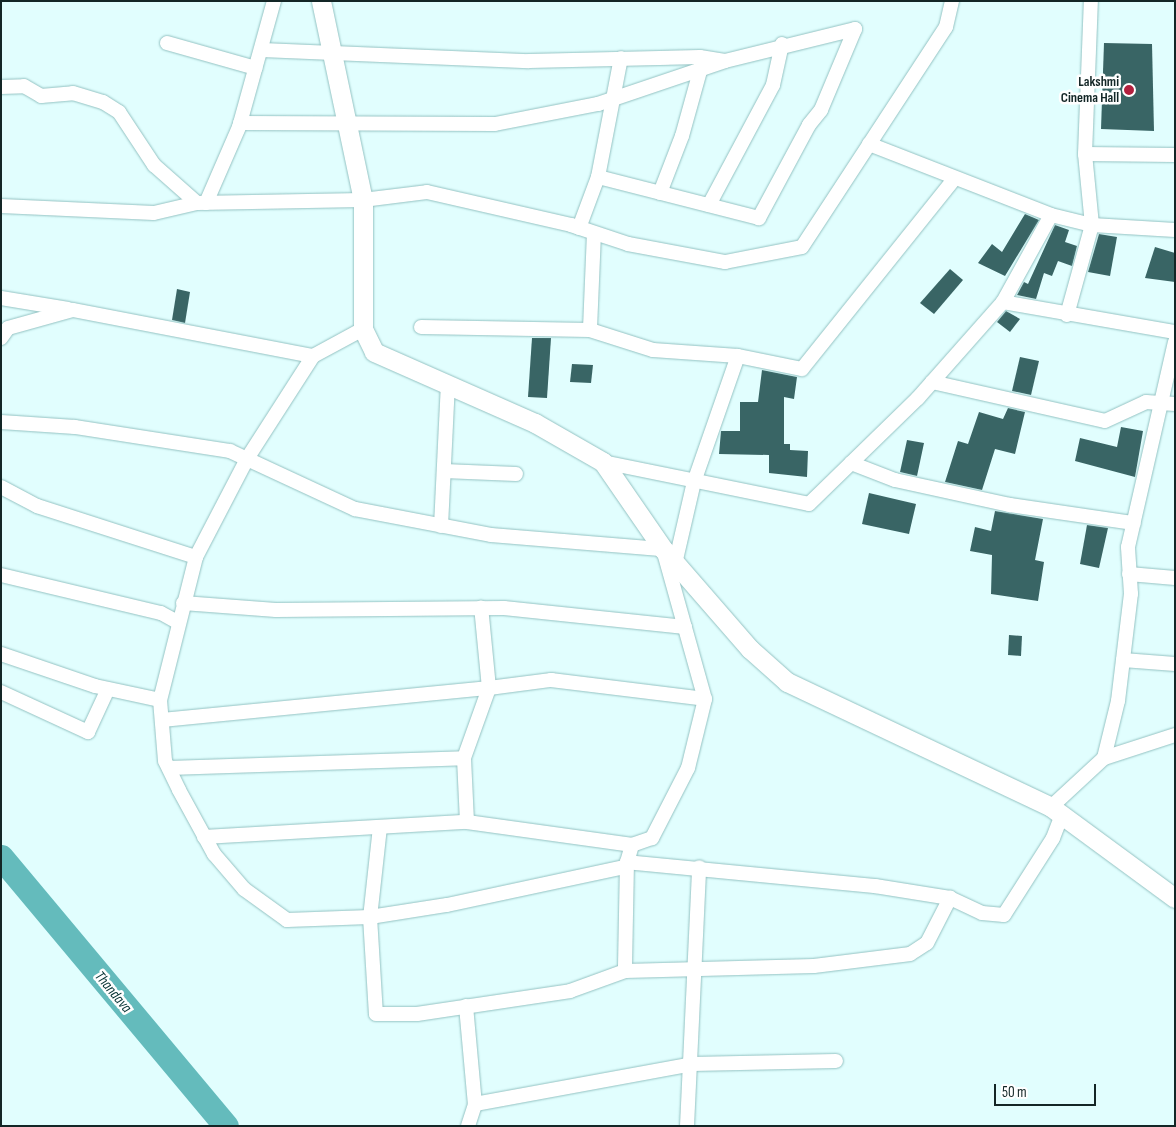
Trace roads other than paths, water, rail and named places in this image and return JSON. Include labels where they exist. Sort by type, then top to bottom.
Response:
[{"type":"main road","points":[[321,1],[344,124],[363,200],[363,329],[374,352],[535,423],[602,462],[675,564],[750,649],[787,682],[1057,810],[1175,898]]},
{"type":"street","points":[[202,203],[240,123],[262,50],[274,1]]},
{"type":"street","points":[[1,206],[154,214],[202,203],[363,200],[427,192],[579,228],[628,244],[725,262],[802,246],[946,27],[952,1]]},
{"type":"street","points":[[1067,315],[1092,225],[1086,154],[1091,1]]},
{"type":"street","points":[[240,123],[495,124],[613,100],[725,61],[782,44],[855,29],[822,110],[809,125],[759,218],[598,177]]},
{"type":"street","points":[[167,43],[256,68]]},
{"type":"street","points":[[709,204],[773,84],[782,44]]},
{"type":"street","points":[[262,50],[330,51],[529,61],[621,58],[725,61]]},
{"type":"street","points":[[579,228],[598,177],[621,58]]},
{"type":"street","points":[[660,193],[682,136],[700,71]]},
{"type":"street","points":[[1,87],[24,86],[41,96],[73,93],[104,102],[119,112],[154,165],[202,203]]},
{"type":"street","points":[[869,144],[1051,216],[1092,225],[1175,230]]},
{"type":"street","points":[[1086,154],[1175,156]]},
{"type":"street","points":[[421,327],[590,330],[653,350],[738,356],[802,369],[954,179]]},
{"type":"street","points":[[602,462],[809,504],[932,382],[1003,302],[1051,216]]},
{"type":"street","points":[[590,330],[594,233]]},
{"type":"street","points":[[1,298],[313,356]]},
{"type":"street","points":[[1003,302],[1067,315],[1175,332]]},
{"type":"street","points":[[1,338],[8,328],[73,310]]},
{"type":"street","points":[[363,329],[313,356],[247,459],[196,557],[177,622],[160,700],[168,768],[204,836],[244,890],[287,920],[370,917],[498,897],[576,874],[626,865],[699,867],[950,898],[982,912],[1004,915],[1048,846],[1057,810],[1104,758],[1175,735]]},
{"type":"street","points":[[1104,758],[1123,660],[1130,574],[1128,547],[1175,342]]},
{"type":"street","points":[[675,564],[694,482],[738,356]]},
{"type":"street","points":[[932,382],[1105,421],[1146,402],[1175,404]]},
{"type":"street","points":[[441,526],[448,385]]},
{"type":"street","points":[[1,422],[75,427],[230,451],[355,509],[441,526],[491,535],[663,549],[705,699],[688,768],[652,838],[632,846],[467,822],[204,836]]},
{"type":"street","points":[[851,463],[895,480],[1010,506],[1134,523]]},
{"type":"street","points":[[444,471],[516,474]]},
{"type":"street","points":[[1,487],[37,506],[196,557]]},
{"type":"street","points":[[1130,574],[1175,578]]},
{"type":"street","points":[[1,575],[161,613],[177,622]]},
{"type":"street","points":[[182,603],[276,610],[481,608],[685,627]]},
{"type":"street","points":[[467,822],[464,758],[490,688],[481,608]]},
{"type":"street","points":[[1,654],[108,689],[160,700]]},
{"type":"street","points":[[1123,660],[1175,664]]},
{"type":"street","points":[[162,720],[490,688],[551,680],[705,699]]},
{"type":"street","points":[[1,692],[88,732],[108,689]]},
{"type":"street","points":[[168,768],[464,758]]},
{"type":"street","points":[[380,827],[370,917],[376,1014],[466,1006],[570,991],[625,971],[814,966],[910,954],[927,943],[950,898]]},
{"type":"street","points":[[625,971],[626,865],[632,846]]},
{"type":"street","points":[[687,1126],[697,969],[699,867]]},
{"type":"street","points":[[466,1006],[475,1104],[468,1126]]},
{"type":"street","points":[[475,1104],[692,1064],[836,1061]]},
{"type":"waterway","name":"Thandava","points":[[1,857],[226,1126]]},
{"type":"place","name":"Lakshmi Cinema Hall","points":[[1129,90]]}]
